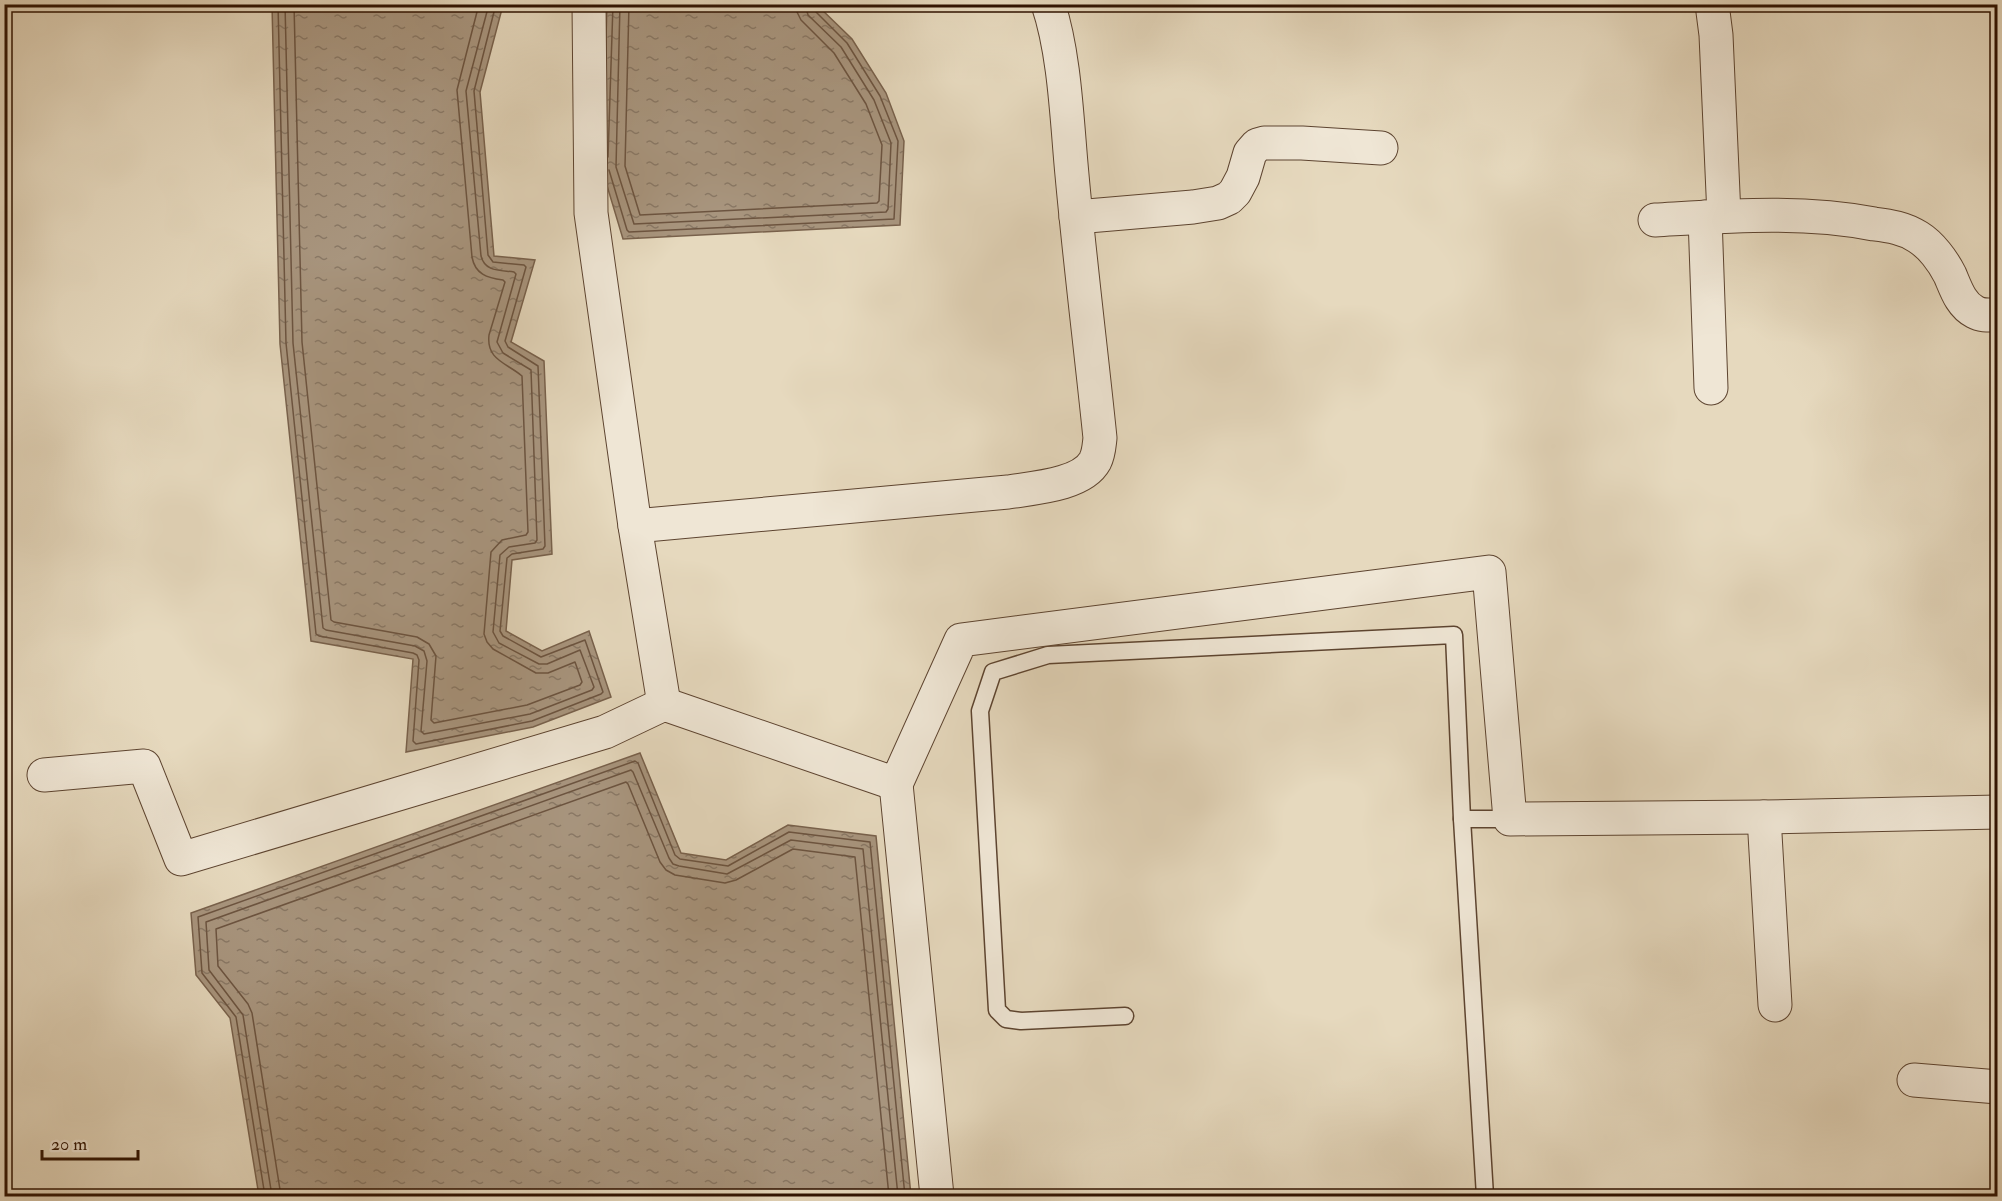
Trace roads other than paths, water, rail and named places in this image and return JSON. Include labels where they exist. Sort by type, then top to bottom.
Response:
[{"type":"street","points":[[589,4],[591,213],[634,526],[664,704]]},
{"type":"street","points":[[634,526],[1008,492],[1054,484],[1088,471],[1095,462],[1100,438],[1062,78],[1053,19],[1048,4]]},
{"type":"street","points":[[1711,388],[1716,34],[1712,4]]},
{"type":"street","points":[[1076,218],[1193,207],[1224,200],[1240,185],[1253,148],[1264,143],[1381,148]]},
{"type":"street","points":[[1655,220],[1803,216],[1845,218],[1902,228],[1919,237],[1936,254],[1966,306],[1976,313],[1998,315]]},
{"type":"street","points":[[937,1197],[896,784],[961,640],[1489,572],[1510,819],[1998,812]]},
{"type":"street","points":[[44,775],[144,766],[181,859],[605,732],[664,704],[896,784]]},
{"type":"street","points":[[1764,817],[1775,1005]]},
{"type":"street","points":[[1914,1080],[1998,1087]]},
{"type":"lane","points":[[1125,1016],[1021,1021],[1006,1019],[997,1010],[980,711],[993,672],[1048,655],[1454,635],[1462,819],[1485,1197]]},
{"type":"lane","points":[[1462,819],[1510,819]]},
{"type":"water","points":[[272,5],[503,5],[480,92],[494,256],[535,260],[511,342],[544,361],[552,554],[512,560],[506,631],[542,651],[589,631],[611,697],[533,727],[406,752],[413,659],[311,641],[280,344]]},
{"type":"water","points":[[607,5],[817,5],[852,39],[886,93],[904,141],[900,225],[623,239],[602,169]]},
{"type":"water","points":[[640,753],[681,853],[726,860],[788,825],[876,836],[911,1196],[259,1196],[230,1018],[196,975],[191,913]]}]
